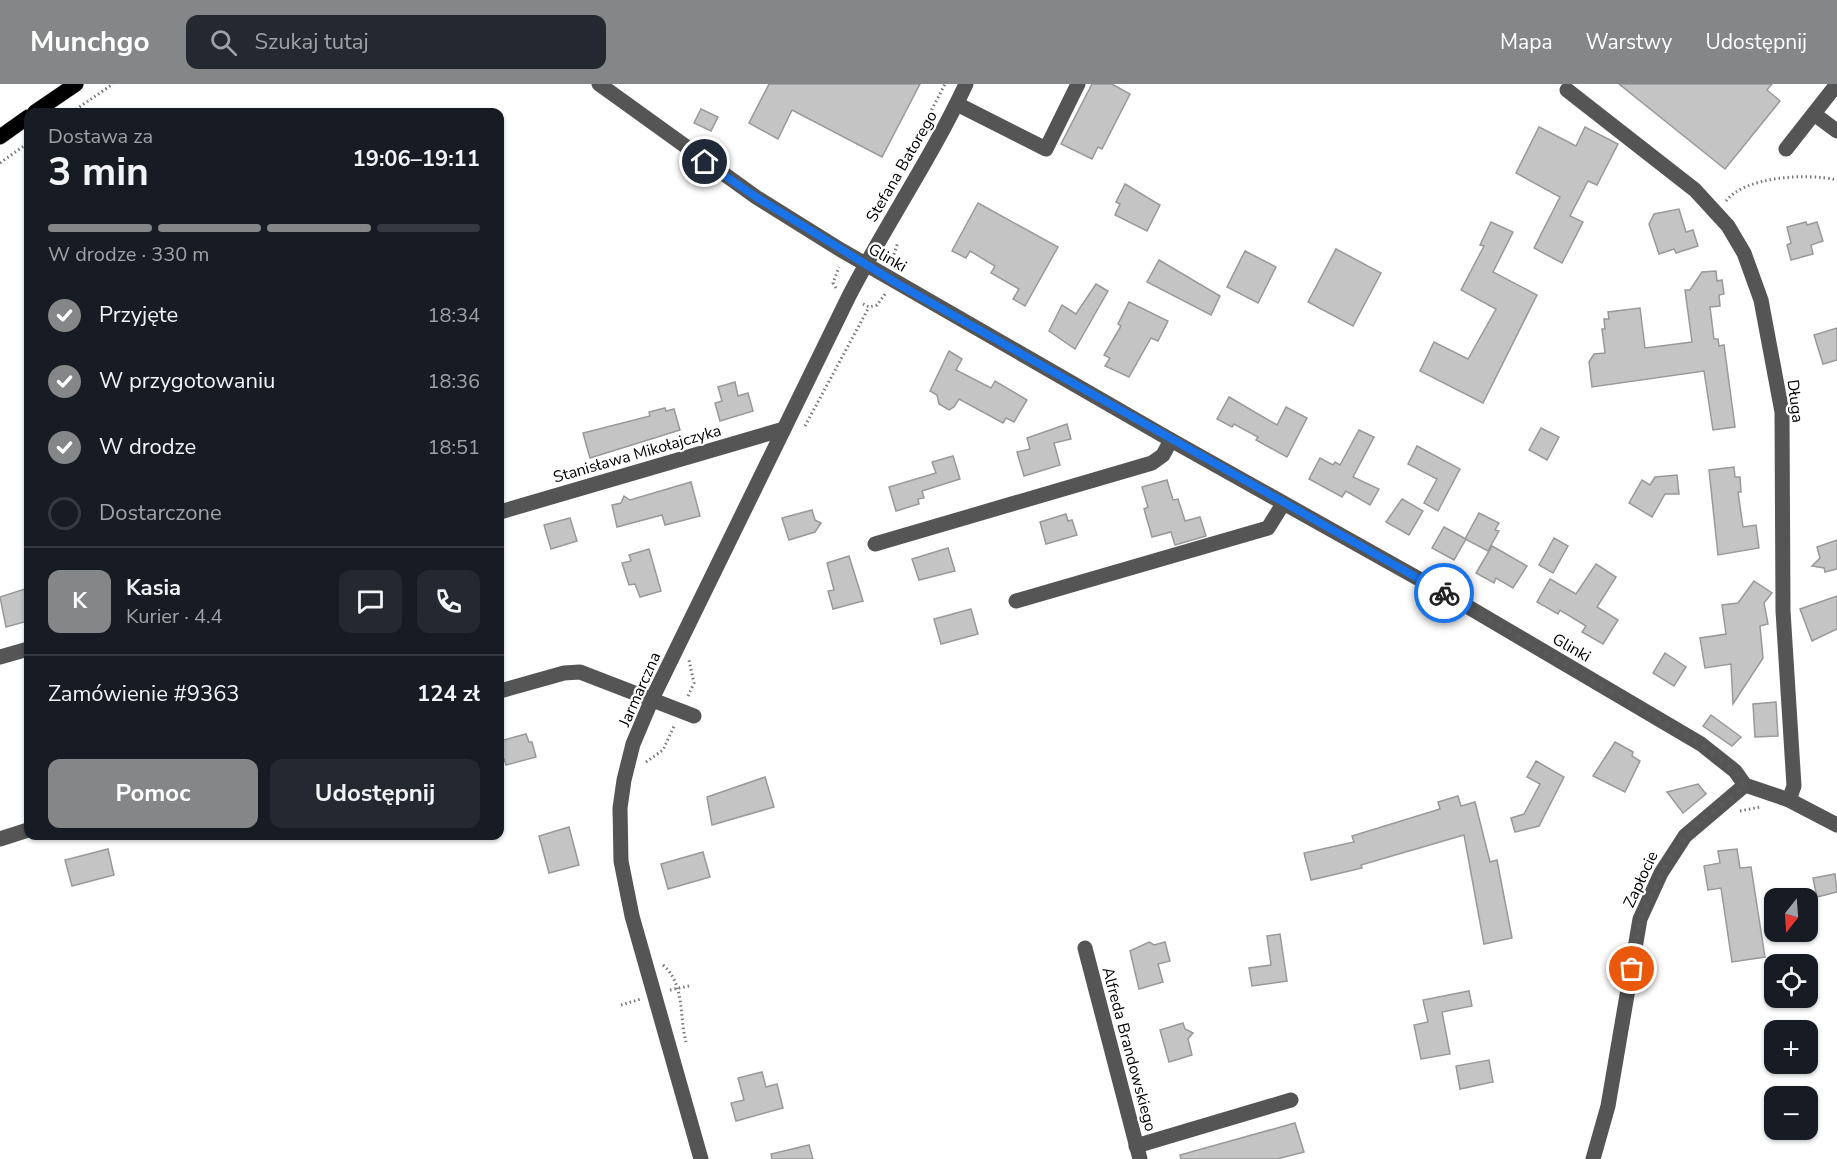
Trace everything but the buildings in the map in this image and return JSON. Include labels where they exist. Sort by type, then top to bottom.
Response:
[{"type":"main road","points":[[41,108],[76,84]]},
{"type":"main road","points":[[0,137],[24,120]]},
{"type":"street","name":"Glinki","points":[[599,84],[756,197],[865,264],[1171,441],[1453,598],[1701,744],[1735,771],[1745,786]]},
{"type":"street","name":"Stefana Batorego","points":[[865,264],[946,128],[966,84]]},
{"type":"street","points":[[957,104],[1047,149],[1078,84]]},
{"type":"street","points":[[1786,149],[1837,84]]},
{"type":"street","name":"Długa","points":[[1567,90],[1695,190],[1728,226],[1744,253],[1761,300],[1782,412],[1783,611],[1794,786],[1789,800]]},
{"type":"street","points":[[1814,114],[1837,131]]},
{"type":"street","name":"Jarmarczna","points":[[701,1159],[632,916],[621,861],[620,808],[624,780],[633,744],[652,699],[865,264]]},
{"type":"street","name":"Stanisława Mikołajczyka","points":[[504,511],[784,429]]},
{"type":"street","points":[[875,544],[1152,463],[1163,455],[1171,441]]},
{"type":"street","points":[[1016,601],[1268,528],[1283,504]]},
{"type":"street","points":[[0,657],[24,650]]},
{"type":"street","points":[[504,690],[572,672],[687,713]]},
{"type":"street","points":[[1745,786],[1789,800],[1837,825]]},
{"type":"street","name":"Zapłocie","points":[[1593,1159],[1608,1106],[1640,919],[1661,873],[1685,836],[1745,786]]},
{"type":"street","points":[[0,838],[24,831]]},
{"type":"street","name":"Alfreda Brandowskiego","points":[[1085,948],[1138,1153]]},
{"type":"street","points":[[1138,1153],[1292,1100]]},
{"type":"path","points":[[78,108],[113,84]]},
{"type":"path","points":[[0,163],[24,146]]},
{"type":"path","points":[[1716,213],[1734,191],[1773,180],[1803,177],[1837,180]]},
{"type":"path","points":[[803,430],[869,307]]},
{"type":"path","points":[[644,768],[646,759],[663,750],[687,713],[694,683],[688,660],[693,650]]},
{"type":"path","points":[[1732,814],[1746,809],[1767,807]]},
{"type":"path","points":[[661,963],[673,974],[683,1012],[681,1022],[687,1045]]},
{"type":"way so far","points":[[1444,593],[1701,744],[1735,771],[1745,786],[1716,812],[1700,821],[1671,854],[1640,919],[1632,969]]},
{"type":"route","points":[[705,162],[756,197],[898,284],[1171,441],[1444,593]]}]
